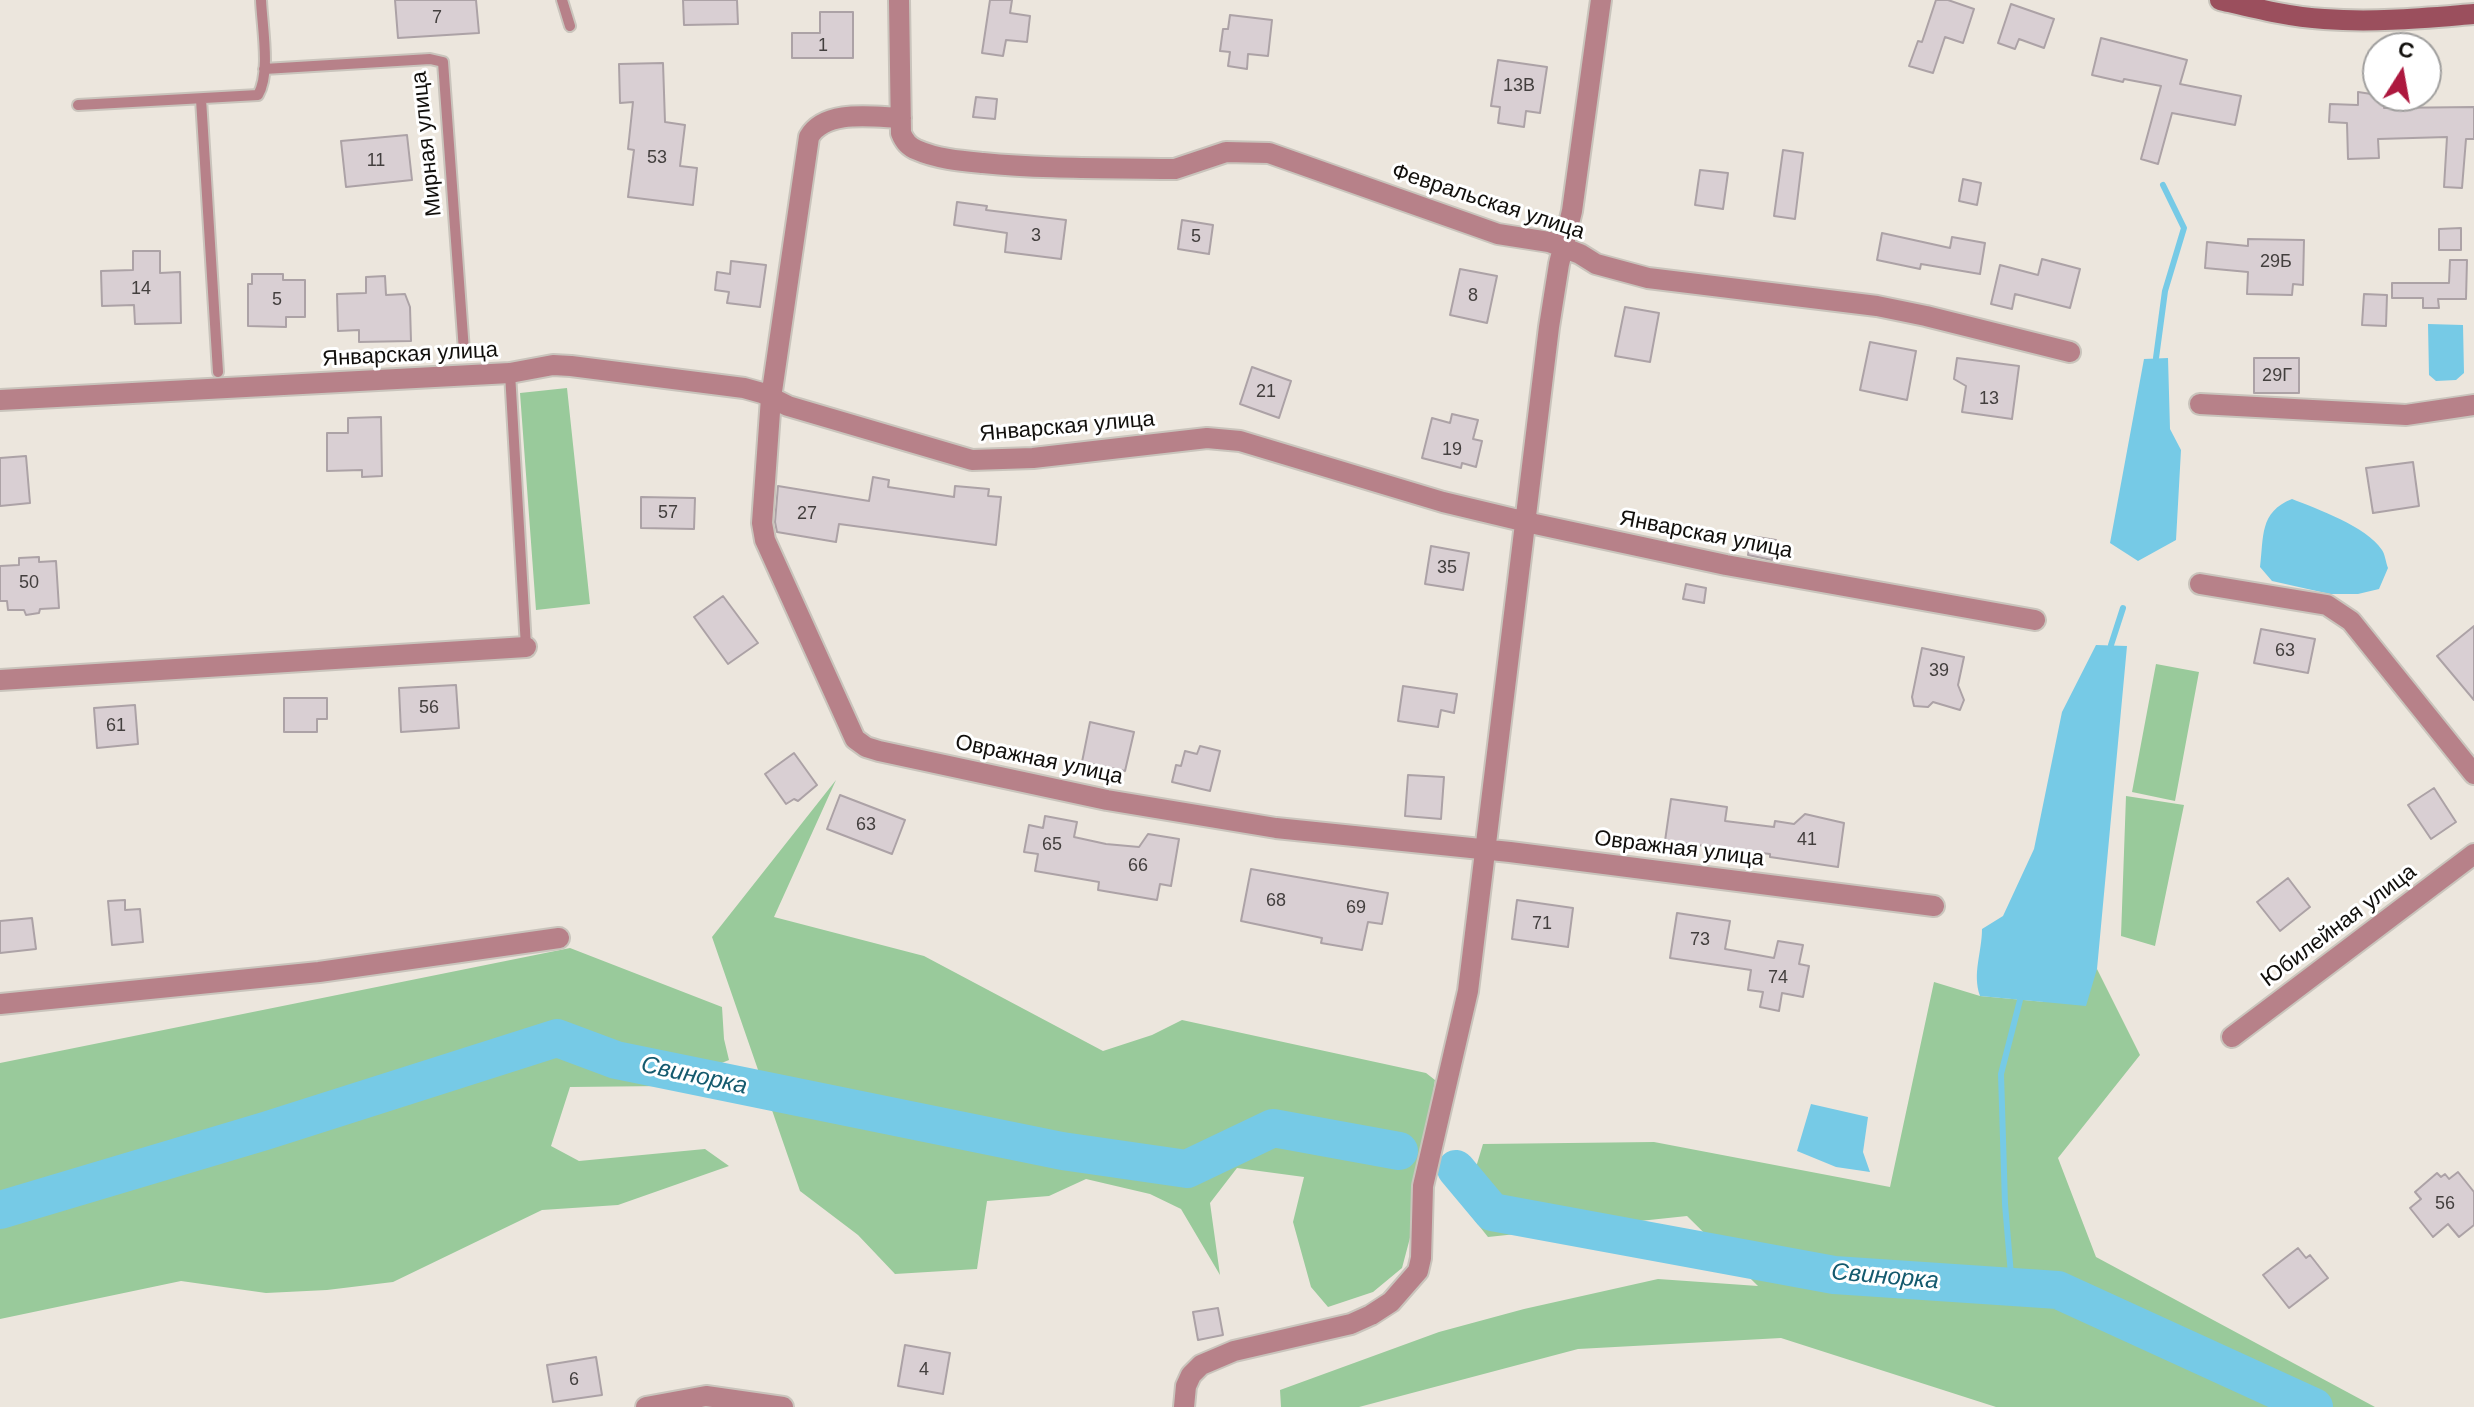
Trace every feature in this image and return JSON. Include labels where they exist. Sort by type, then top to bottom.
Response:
[{"type":"main road","points":[[2220,0],[2283,14],[2330,20],[2474,14]]},
{"type":"street","points":[[899,0],[901,125]]},
{"type":"street","points":[[1178,1405],[1191,1375],[1215,1357],[1351,1324],[1391,1302],[1418,1271],[1423,1186],[1464,1011],[1549,327],[1559,264],[1572,211],[1601,0]]},
{"type":"street","name":"Овражная улица","points":[[901,125],[840,118],[820,124],[809,137],[771,398],[762,523],[765,540],[855,739],[866,747],[1092,797],[1276,828],[1484,850],[1934,906]]},
{"type":"street","name":"Февральская улица","points":[[901,125],[904,140],[925,153],[1019,167],[1175,169],[1226,152],[1269,153],[1498,234],[1564,247],[1596,264],[1648,278],[1877,306],[2070,352]]},
{"type":"street","name":"Январская улица","points":[[0,400],[510,373],[553,365],[571,366],[744,388],[788,406],[972,460],[1033,458],[1207,438],[1231,440],[1443,502],[1525,522],[1726,565],[2035,620]]},
{"type":"street","points":[[2200,404],[2406,415],[2474,405]]},
{"type":"street","points":[[2200,584],[2336,609],[2351,621],[2474,774]]},
{"type":"street","points":[[0,680],[526,647]]},
{"type":"street","name":"Юбилейная улица","points":[[2232,1037],[2474,854]]},
{"type":"street","points":[[0,1004],[319,972],[559,938]]},
{"type":"street","points":[[646,1407],[706,1396],[783,1407]]},
{"type":"lane","points":[[78,105],[258,95],[264,81],[261,0]]},
{"type":"lane","points":[[562,0],[570,26]]},
{"type":"lane","name":"Мирная улица","points":[[264,69],[430,59],[443,62],[464,351]]},
{"type":"lane","points":[[201,99],[218,372]]},
{"type":"lane","points":[[510,373],[526,647]]},
{"type":"green space","points":[[567,388],[590,604],[536,610],[520,393]]},
{"type":"green space","points":[[2156,664],[2199,672],[2175,801],[2132,792]]},
{"type":"green space","points":[[836,780],[774,917],[924,956],[1103,1051],[1152,1035],[1182,1020],[1426,1073],[1435,1080],[1411,1234],[1402,1268],[1373,1292],[1328,1307],[1311,1287],[1293,1222],[1304,1177],[1237,1168],[1210,1203],[1220,1275],[1181,1209],[1150,1194],[1086,1179],[1049,1196],[987,1201],[977,1269],[895,1274],[858,1235],[800,1191],[712,937]]},
{"type":"green space","points":[[2126,796],[2184,805],[2155,946],[2121,936]]},
{"type":"green space","points":[[570,948],[722,1007],[729,1060],[665,1086],[570,1087],[551,1146],[579,1161],[705,1149],[729,1166],[618,1205],[542,1210],[393,1282],[266,1293],[181,1281],[0,1319],[0,1063]]},
{"type":"green space","points":[[2097,969],[2140,1055],[2058,1158],[2096,1257],[2375,1407],[1996,1407],[1781,1338],[1578,1349],[1359,1407],[1281,1407],[1280,1390],[1439,1332],[1524,1309],[1658,1279],[1758,1286],[1687,1216],[1488,1237],[1464,1207],[1483,1144],[1654,1142],[1890,1187],[1934,982],[1980,996],[2046,1002]]},
{"type":"water","points":[[2428,324],[2463,325],[2464,373],[2456,380],[2436,381],[2429,375]]},
{"type":"water","points":[[2168,358],[2170,429],[2181,450],[2176,540],[2138,561],[2110,543],[2144,359]]},
{"type":"water","points":[[2292,499],[2340,519],[2375,541],[2383,552],[2388,568],[2379,589],[2358,594],[2330,594],[2272,581],[2260,567],[2265,527],[2274,511]]},
{"type":"water","points":[[2096,645],[2127,646],[2097,969],[2086,1006],[1980,996],[1977,971],[1982,929],[2003,916],[2034,849],[2062,712]]},
{"type":"water","points":[[1811,1104],[1868,1117],[1863,1152],[1870,1172],[1836,1167],[1797,1151]]},
{"type":"building","points":[[395,0],[476,0],[479,33],[398,38]]},
{"type":"building","points":[[683,0],[737,0],[738,24],[684,25]]},
{"type":"building","points":[[990,0],[1012,0],[1010,13],[1030,16],[1027,42],[1006,40],[1003,56],[982,53]]},
{"type":"building","points":[[1936,0],[1948,0],[1974,9],[1963,43],[1945,37],[1933,73],[1909,66],[1918,41],[1922,42]]},
{"type":"building","points":[[2011,4],[2054,19],[2044,48],[2019,39],[2015,49],[1998,43]]},
{"type":"building","points":[[820,12],[853,12],[853,58],[792,58],[792,33],[820,33]]},
{"type":"building","points":[[1230,15],[1272,20],[1268,56],[1248,54],[1247,69],[1228,66],[1230,52],[1220,51],[1223,29],[1228,29]]},
{"type":"building","points":[[2101,38],[2187,60],[2180,84],[2241,96],[2235,125],[2172,113],[2158,164],[2141,159],[2161,86],[2092,75]]},
{"type":"building","points":[[1498,60],[1547,67],[1540,113],[1526,111],[1524,127],[1498,123],[1500,107],[1491,106]]},
{"type":"building","points":[[663,63],[665,122],[685,125],[680,166],[697,168],[693,205],[628,197],[634,150],[628,149],[633,102],[620,103],[619,64]]},
{"type":"building","points":[[2358,92],[2362,93],[2362,112],[2442,112],[2442,107],[2474,107],[2474,139],[2466,139],[2462,188],[2444,187],[2447,137],[2378,139],[2379,158],[2348,159],[2347,123],[2329,122],[2330,104],[2358,105]]},
{"type":"building","points":[[976,97],[997,99],[995,119],[973,117]]},
{"type":"building","points":[[407,135],[412,180],[346,187],[341,141]]},
{"type":"building","points":[[1783,150],[1803,153],[1795,219],[1774,216]]},
{"type":"building","points":[[1700,170],[1728,173],[1723,209],[1695,205]]},
{"type":"building","points":[[1963,179],[1981,183],[1977,205],[1959,201]]},
{"type":"building","points":[[957,202],[987,206],[986,210],[1066,220],[1061,259],[1005,252],[1007,233],[954,225]]},
{"type":"building","points":[[1182,220],[1213,225],[1209,254],[1178,249]]},
{"type":"building","points":[[2461,228],[2461,250],[2439,250],[2439,229]]},
{"type":"building","points":[[1882,233],[1950,248],[1952,237],[1985,243],[1980,274],[1921,264],[1920,269],[1877,260]]},
{"type":"building","points":[[2248,239],[2304,240],[2303,285],[2293,284],[2292,295],[2247,294],[2248,272],[2205,268],[2207,242],[2248,246]]},
{"type":"building","points":[[133,251],[160,251],[160,273],[180,272],[181,323],[135,324],[134,305],[102,306],[101,271],[133,270]]},
{"type":"building","points":[[2042,259],[2080,269],[2070,308],[2015,294],[2012,309],[1991,304],[2000,265],[2038,275]]},
{"type":"building","points":[[2450,260],[2467,260],[2466,299],[2438,299],[2439,308],[2423,308],[2423,298],[2392,298],[2392,283],[2449,283]]},
{"type":"building","points":[[731,261],[766,265],[760,307],[727,303],[729,292],[715,290],[717,272],[730,274]]},
{"type":"building","points":[[1460,269],[1497,276],[1487,323],[1450,315]]},
{"type":"building","points":[[252,274],[283,274],[283,280],[305,280],[305,317],[286,317],[286,327],[248,326],[248,284],[252,284]]},
{"type":"building","points":[[385,276],[386,295],[405,294],[410,307],[411,341],[359,342],[359,330],[338,331],[337,294],[366,293],[366,277]]},
{"type":"building","points":[[2364,294],[2387,295],[2386,326],[2362,325]]},
{"type":"building","points":[[1625,307],[1659,313],[1650,362],[1615,356]]},
{"type":"building","points":[[1870,342],[1916,351],[1907,400],[1860,390]]},
{"type":"building","points":[[1957,358],[2019,366],[2012,419],[1962,412],[1966,386],[1954,379]]},
{"type":"building","points":[[2254,358],[2299,358],[2299,393],[2254,393]]},
{"type":"building","points":[[1252,367],[1291,381],[1279,418],[1240,404]]},
{"type":"building","points":[[1452,414],[1478,420],[1473,439],[1482,441],[1476,467],[1462,463],[1461,468],[1422,458],[1432,418],[1450,423]]},
{"type":"building","points":[[381,417],[382,476],[362,477],[362,470],[327,471],[327,433],[348,433],[348,418]]},
{"type":"building","points":[[26,456],[30,503],[0,506],[0,458]]},
{"type":"building","points":[[2413,462],[2419,506],[2373,513],[2366,468]]},
{"type":"building","points":[[873,477],[889,480],[888,487],[954,497],[955,486],[989,489],[988,496],[1001,497],[996,545],[839,524],[836,542],[777,532],[778,486],[869,501]]},
{"type":"building","points":[[641,497],[695,498],[694,529],[641,528]]},
{"type":"building","points":[[1751,536],[1776,540],[1772,560],[1748,555]]},
{"type":"building","points":[[1431,546],[1469,553],[1463,590],[1425,584]]},
{"type":"building","points":[[39,557],[39,562],[56,561],[59,608],[40,609],[39,613],[26,615],[24,610],[8,610],[7,601],[0,601],[0,566],[19,565],[19,558]]},
{"type":"building","points":[[1686,584],[1706,588],[1704,603],[1683,599]]},
{"type":"building","points":[[723,596],[758,643],[728,664],[694,617]]},
{"type":"building","points":[[2474,626],[2474,700],[2437,656]]},
{"type":"building","points":[[2261,629],[2315,639],[2308,673],[2254,663]]},
{"type":"building","points":[[1922,648],[1964,657],[1958,685],[1964,700],[1960,710],[1933,702],[1928,707],[1914,706],[1912,697]]},
{"type":"building","points":[[456,685],[459,728],[401,732],[399,688]]},
{"type":"building","points":[[1403,686],[1457,694],[1454,713],[1441,710],[1438,727],[1398,721]]},
{"type":"building","points":[[284,698],[327,698],[327,719],[317,719],[317,732],[284,732]]},
{"type":"building","points":[[135,705],[138,744],[97,748],[94,708]]},
{"type":"building","points":[[1090,722],[1134,732],[1125,771],[1082,762]]},
{"type":"building","points":[[1200,746],[1220,751],[1210,791],[1172,782],[1176,765],[1181,766],[1185,751],[1197,754]]},
{"type":"building","points":[[794,753],[817,785],[798,801],[794,799],[786,804],[765,774]]},
{"type":"building","points":[[1408,775],[1444,777],[1441,819],[1405,816]]},
{"type":"building","points":[[2434,788],[2456,822],[2431,839],[2408,805]]},
{"type":"building","points":[[840,795],[905,820],[892,854],[827,829]]},
{"type":"building","points":[[1671,799],[1727,807],[1725,821],[1774,827],[1775,821],[1794,824],[1805,814],[1844,823],[1838,867],[1770,857],[1770,854],[1665,841]]},
{"type":"building","points":[[1045,816],[1077,822],[1074,837],[1106,844],[1139,847],[1148,834],[1179,839],[1171,886],[1160,884],[1157,900],[1098,890],[1099,882],[1035,871],[1038,854],[1024,852],[1029,825],[1043,828]]},
{"type":"building","points":[[1251,869],[1388,893],[1382,924],[1368,922],[1362,950],[1321,943],[1322,938],[1241,921]]},
{"type":"building","points":[[2288,878],[2310,907],[2280,931],[2257,902]]},
{"type":"building","points":[[125,900],[125,910],[140,909],[143,942],[112,945],[108,901]]},
{"type":"building","points":[[1517,900],[1573,908],[1568,947],[1512,939]]},
{"type":"building","points":[[1677,913],[1730,921],[1725,949],[1774,958],[1778,941],[1803,945],[1799,964],[1809,966],[1803,997],[1782,993],[1779,1011],[1760,1007],[1763,992],[1748,990],[1751,970],[1670,958]]},
{"type":"building","points":[[32,918],[36,949],[0,953],[0,921]]},
{"type":"building","points":[[2458,1172],[2474,1192],[2474,1225],[2459,1237],[2448,1224],[2433,1237],[2410,1208],[2421,1199],[2415,1192],[2437,1173],[2441,1177],[2445,1174],[2449,1179]]},
{"type":"building","points":[[2298,1248],[2306,1258],[2310,1255],[2328,1278],[2289,1308],[2263,1275]]},
{"type":"building","points":[[1218,1308],[1223,1335],[1198,1340],[1193,1312]]},
{"type":"building","points":[[905,1345],[950,1353],[943,1394],[898,1386]]},
{"type":"building","points":[[596,1357],[602,1395],[553,1402],[547,1365]]},
{"type":"waterway","points":[[2156,358],[2165,291],[2184,228],[2163,185]]},
{"type":"waterway","points":[[2111,645],[2123,608]]},
{"type":"waterway","points":[[2012,1287],[2005,1204],[2001,1074],[2020,1000]]},
{"type":"waterway","name":"Свинорка","points":[[0,1210],[265,1131],[557,1038],[616,1060],[1062,1151],[1187,1169],[1273,1128],[1399,1151]]},
{"type":"waterway","name":"Свинорка","points":[[1456,1169],[1492,1212],[1834,1275],[2058,1290],[2314,1407]]}]
